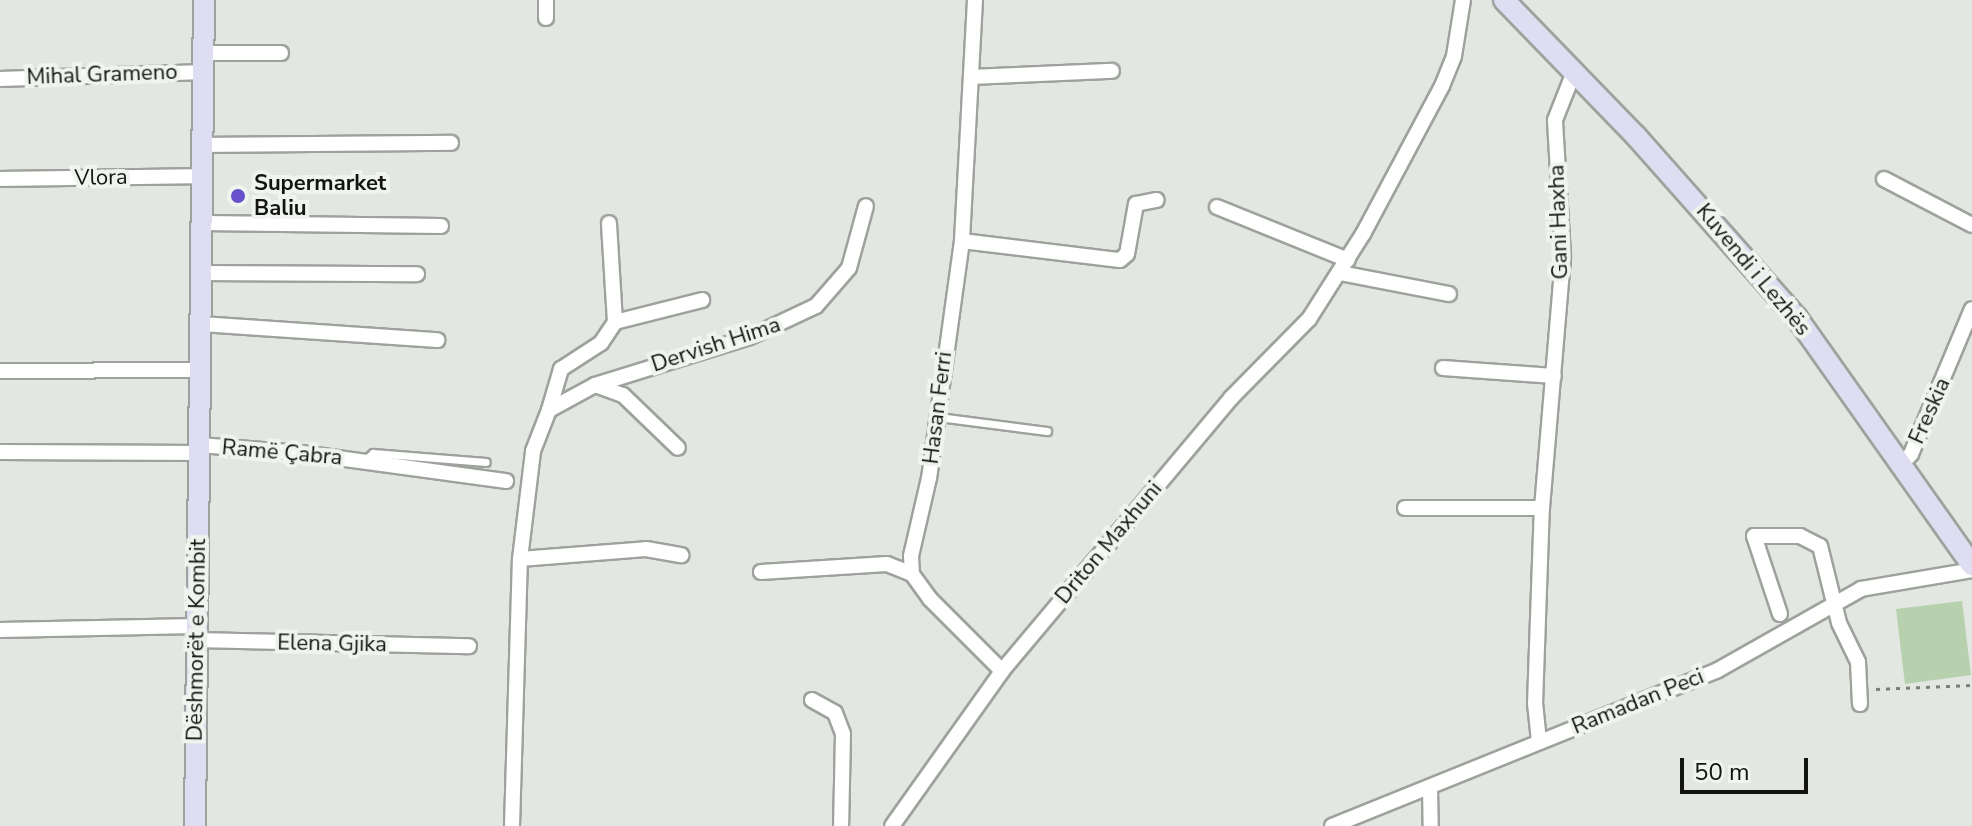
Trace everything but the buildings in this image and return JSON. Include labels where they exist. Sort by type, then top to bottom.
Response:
[{"type":"main road","name":"Dëshmorët e Kombit","points":[[195,826],[204,0]]},
{"type":"main road","name":"Kuvendi i Lezhës","points":[[1504,0],[1574,72],[1797,318],[1972,568]]},
{"type":"street","points":[[546,0],[546,18]]},
{"type":"street","name":"Hasan Ferri","points":[[912,574],[962,241],[975,0]]},
{"type":"street","name":"Driton Maxhuni","points":[[892,826],[1002,671],[1231,398],[1292,342],[1344,267],[1442,86],[1454,56],[1463,0]]},
{"type":"street","points":[[204,63],[281,53]]},
{"type":"street","name":"Mihal Grameno","points":[[0,79],[204,63]]},
{"type":"street","points":[[972,77],[1112,71]]},
{"type":"street","name":"Gani Haxha","points":[[1539,741],[1535,704],[1542,508],[1563,256],[1555,120],[1574,72]]},
{"type":"street","points":[[204,145],[451,143]]},
{"type":"street","name":"Vlora","points":[[0,179],[203,176]]},
{"type":"street","points":[[1884,179],[1972,225]]},
{"type":"street","points":[[962,241],[1120,260],[1127,254],[1136,204],[1157,200]]},
{"type":"street","name":"Dervish Hima","points":[[549,410],[595,385],[750,337],[816,306],[849,268],[866,206]]},
{"type":"street","points":[[1217,207],[1344,267],[1449,294]]},
{"type":"street","points":[[203,223],[441,226]]},
{"type":"street","points":[[512,826],[520,559],[533,451],[561,369],[601,343],[615,322],[609,223]]},
{"type":"street","points":[[201,273],[417,274]]},
{"type":"street","points":[[615,322],[702,300]]},
{"type":"street","name":"Freskia","points":[[1900,466],[1923,429],[1972,309]]},
{"type":"street","points":[[201,324],[437,340]]},
{"type":"street","points":[[1443,368],[1554,376]]},
{"type":"street","points":[[0,371],[200,370]]},
{"type":"street","points":[[595,385],[623,395],[678,448]]},
{"type":"street","points":[[0,452],[199,449]]},
{"type":"street","name":"Ramë Çabra","points":[[199,449],[364,461],[506,481]]},
{"type":"street","points":[[1405,508],[1542,508]]},
{"type":"street","points":[[1780,614],[1754,536],[1800,536],[1814,541],[1823,553],[1837,600],[1839,623],[1858,662],[1861,696]]},
{"type":"street","points":[[520,559],[646,549],[681,555]]},
{"type":"street","points":[[761,572],[887,564],[912,574],[951,622],[1002,671]]},
{"type":"street","name":"Ramadan Peci","points":[[1332,826],[1718,670],[1837,600],[1885,583],[1972,568]]},
{"type":"street","name":"Elena Gjika","points":[[0,630],[196,633],[469,646]]},
{"type":"street","points":[[812,700],[835,713],[843,734],[841,826]]},
{"type":"street","points":[[1430,787],[1431,826]]},
{"type":"lane","points":[[937,417],[1047,431]]},
{"type":"lane","name":"Ramë Çabra","points":[[364,461],[373,453],[486,462]]},
{"type":"path","points":[[1861,696],[1972,685]]},
{"type":"green space","points":[[1962,601],[1971,675],[1905,684],[1896,609]]},
{"type":"place","name":"Supermarket Baliu","points":[[238,196]]}]
